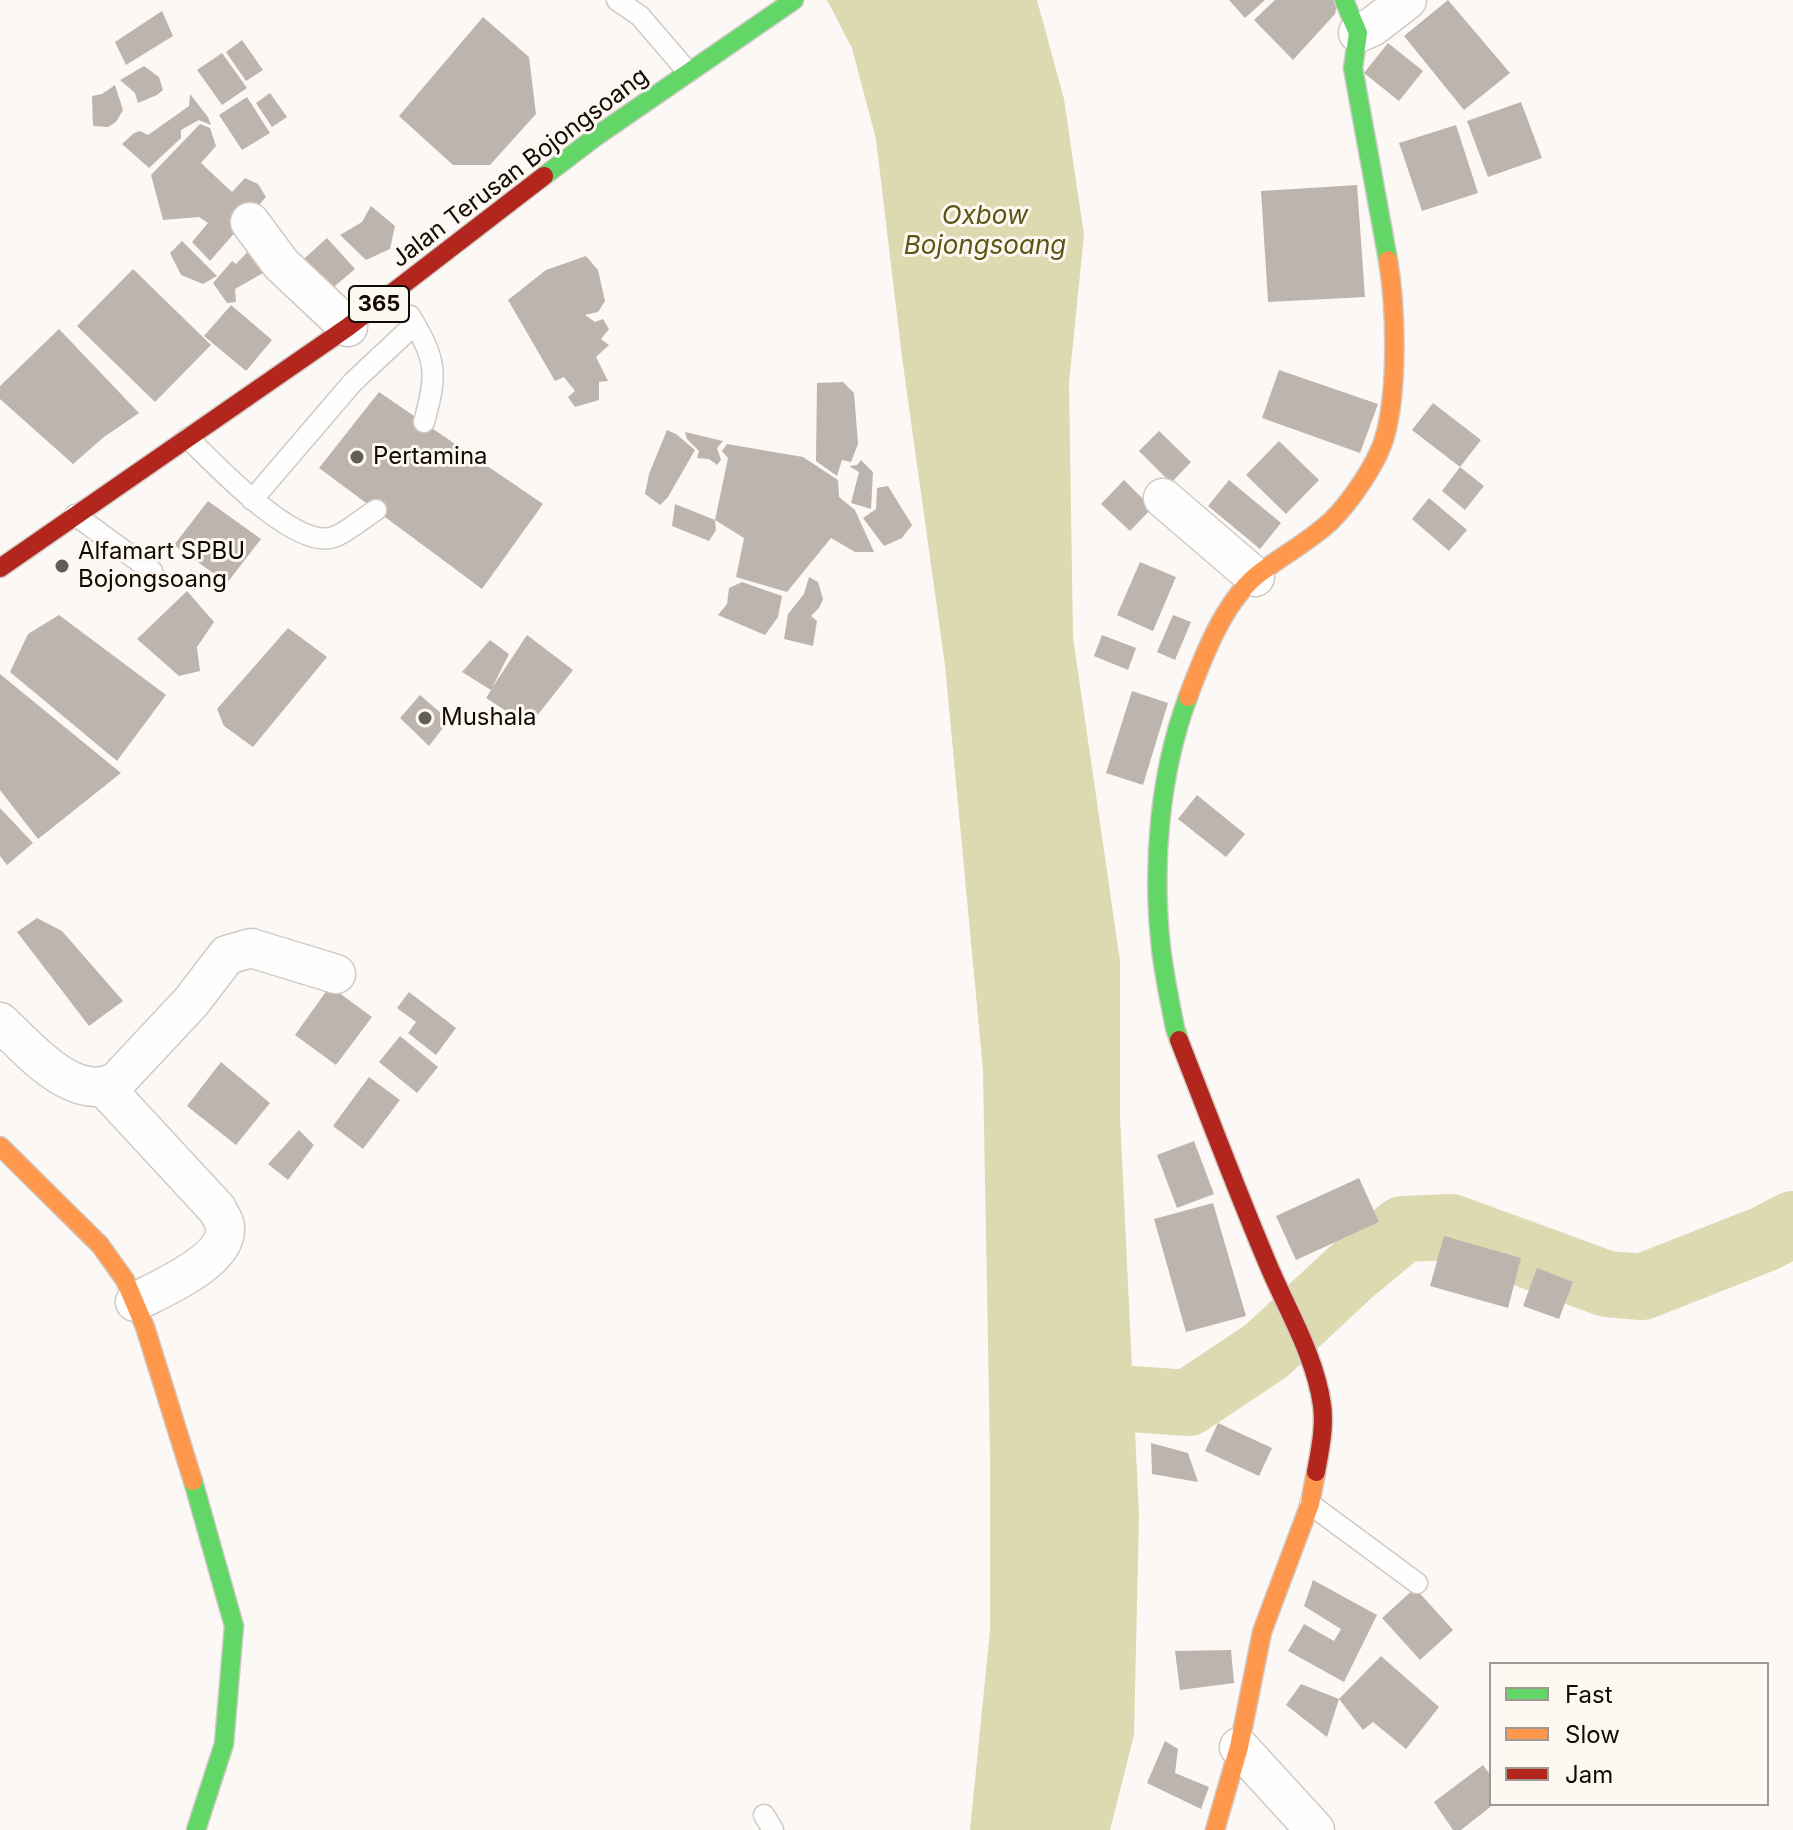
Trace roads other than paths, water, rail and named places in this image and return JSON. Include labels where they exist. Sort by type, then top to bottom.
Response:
[{"type":"street","name":"Jalan Terusan Bojongsoang","points":[[0,568],[348,327],[598,135],[794,0]]},
{"type":"street","points":[[1215,1830],[1239,1747],[1262,1632],[1310,1504],[1322,1436],[1322,1405],[1304,1343],[1289,1315],[1213,1131],[1175,1028],[1161,948],[1158,865],[1163,801],[1181,716],[1204,654],[1228,611],[1255,577],[1289,555],[1331,521],[1362,481],[1385,437],[1395,374],[1390,272],[1353,68],[1351,17],[1372,27],[1407,0]]},
{"type":"street","points":[[250,222],[281,264],[348,327]]},
{"type":"street","points":[[1163,498],[1255,577]]},
{"type":"street","points":[[0,1022],[56,1074],[90,1088],[105,1088],[117,1081],[180,1013],[227,955],[251,948],[336,974]]},
{"type":"street","points":[[105,1088],[209,1200],[225,1226],[215,1252],[192,1272],[135,1302]]},
{"type":"street","points":[[0,1146],[100,1245],[125,1280],[181,1437],[234,1626],[224,1744],[196,1830]]},
{"type":"street","points":[[1239,1747],[1315,1830]]},
{"type":"lane","points":[[617,0],[640,16],[688,72]]},
{"type":"lane","points":[[396,291],[431,354],[433,390],[424,422]]},
{"type":"lane","points":[[252,500],[353,382],[415,324]]},
{"type":"lane","points":[[188,438],[252,500],[305,536],[332,538],[376,510]]},
{"type":"lane","points":[[75,515],[152,571]]},
{"type":"lane","points":[[1310,1504],[1417,1583]]},
{"type":"water","name":"Oxbow Bojongsoang","points":[[827,0],[1037,0],[1064,99],[1084,235],[1069,383],[1073,637],[1120,961],[1120,1117],[1139,1515],[1134,1735],[1110,1830],[970,1830],[990,1631],[983,1070],[945,665],[902,357],[876,139],[852,48]]},
{"type":"waterway","points":[[1064,1394],[1188,1403],[1266,1351],[1351,1272],[1403,1229],[1451,1227],[1607,1284],[1642,1287],[1764,1239],[1793,1224]]},
{"type":"place","name":"Pertamina","points":[[357,457]]},
{"type":"place","name":"Alfamart SPBU Bojongsoang","points":[[62,566]]},
{"type":"place","name":"Mushala","points":[[425,718]]}]
